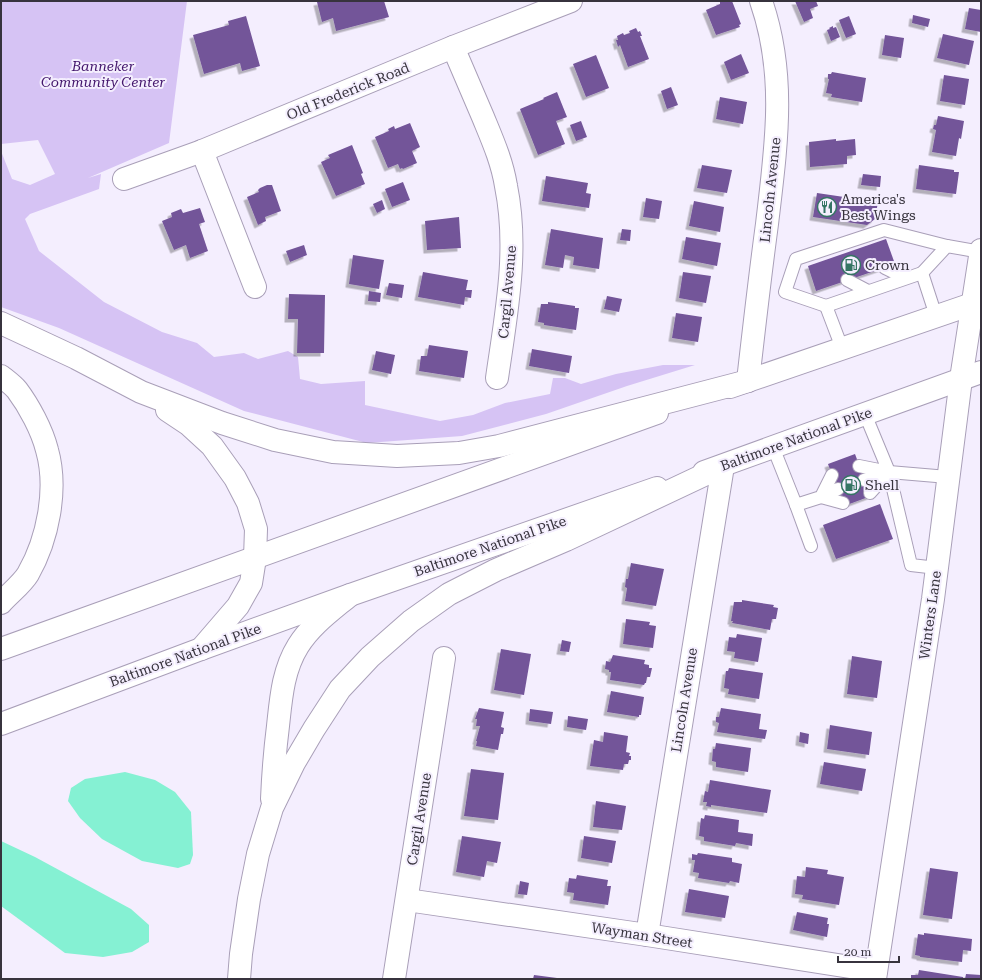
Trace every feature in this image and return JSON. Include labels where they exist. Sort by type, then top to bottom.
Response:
[{"type":"main road","name":"Old Frederick Road","points":[[124,179],[202,151],[453,47],[571,1]]},
{"type":"main road","name":"Lincoln Avenue","points":[[748,380],[778,117],[773,46],[766,15],[761,1]]},
{"type":"main road","name":"Cargil Avenue","points":[[453,47],[498,152],[506,185],[511,221],[512,256],[509,296],[497,378]]},
{"type":"main road","points":[[202,151],[254,287]]},
{"type":"main road","name":"Winters Lane","points":[[876,975],[937,568],[948,477],[971,376],[978,308],[981,251]]},
{"type":"main road","points":[[1,649],[748,380],[936,316],[978,308]]},
{"type":"main road","points":[[1,323],[76,358],[141,392],[188,424],[212,446],[235,478],[248,502],[256,529],[251,584],[238,606],[201,649]]},
{"type":"main road","points":[[1,376],[16,389],[33,416],[47,450],[51,480],[49,515],[41,546],[27,575],[1,603]]},
{"type":"main road","name":"Baltimore National Pike","points":[[1,724],[350,595],[723,466],[971,376]]},
{"type":"main road","points":[[141,392],[222,423],[275,440],[333,452],[397,456],[459,453],[499,446],[748,380]]},
{"type":"main road","name":"Lincoln Avenue","points":[[647,935],[723,466]]},
{"type":"main road","points":[[238,979],[249,899],[258,854],[272,808],[306,742],[340,689],[370,657],[411,621],[449,594],[496,570],[566,540],[723,466]]},
{"type":"main road","points":[[272,808],[275,748],[282,690],[287,669],[298,647],[314,625],[350,595]]},
{"type":"main road","name":"Cargil Avenue","points":[[394,979],[444,658]]},
{"type":"main road","name":"Wayman Street","points":[[407,900],[647,935],[876,975]]},
{"type":"lane","points":[[946,246],[922,273],[826,306],[785,292],[796,259],[884,230],[946,246],[981,251]]},
{"type":"lane","points":[[837,246],[851,251]]},
{"type":"lane","points":[[801,258],[814,264]]},
{"type":"lane","points":[[884,268],[905,278]]},
{"type":"lane","points":[[922,273],[936,316]]},
{"type":"lane","points":[[847,280],[868,291]]},
{"type":"lane","points":[[826,306],[842,348]]},
{"type":"lane","points":[[865,414],[889,472],[911,565],[937,568]]},
{"type":"lane","points":[[773,447],[812,546]]},
{"type":"lane","points":[[859,466],[889,472],[948,477]]},
{"type":"lane","points":[[864,480],[889,472]]},
{"type":"lane","points":[[870,493],[889,472]]},
{"type":"lane","points":[[821,497],[832,475]]},
{"type":"lane","points":[[796,505],[821,497],[838,489]]},
{"type":"lane","points":[[821,497],[843,503]]},
{"type":"green space","name":"Banneker Community Center","points":[[1,1],[187,1],[169,143],[88,178],[101,174],[99,189],[30,214],[25,219],[39,251],[104,302],[162,332],[197,343],[214,357],[244,353],[258,359],[288,351],[298,357],[300,379],[321,384],[365,381],[365,405],[440,421],[473,415],[505,403],[550,394],[553,378],[565,378],[581,384],[616,374],[663,365],[695,365],[627,386],[546,414],[462,436],[367,443],[244,411],[59,328],[1,307],[1,151],[12,179],[30,185],[55,174],[38,140],[1,144]]},
{"type":"shaded area","points":[[125,772],[155,780],[175,792],[191,812],[193,855],[190,864],[178,868],[142,861],[102,839],[80,818],[68,801],[71,788],[85,779]]},
{"type":"shaded area","points":[[1,841],[35,857],[131,909],[149,925],[149,942],[132,952],[103,957],[65,953],[1,906]]},
{"type":"building","points":[[384,1],[389,17],[336,31],[333,18],[322,22],[317,2]]},
{"type":"building","points":[[720,1],[732,1],[741,24],[739,25],[740,27],[716,35],[706,10],[720,4]]},
{"type":"building","points":[[795,1],[816,1],[818,6],[810,9],[813,18],[804,22]]},
{"type":"building","points":[[969,8],[981,10],[981,32],[965,29]]},
{"type":"building","points":[[913,15],[930,19],[928,27],[912,23]]},
{"type":"building","points":[[246,16],[260,66],[242,71],[240,63],[204,74],[193,35],[229,25],[228,21]]},
{"type":"building","points":[[849,16],[856,34],[846,38],[839,20]]},
{"type":"building","points":[[833,26],[833,28],[836,27],[840,37],[831,41],[827,30]]},
{"type":"building","points":[[636,28],[638,32],[640,31],[642,36],[640,36],[649,59],[628,67],[620,45],[618,47],[616,40],[618,40],[617,36],[623,33],[624,35],[630,33],[629,31]]},
{"type":"building","points":[[943,34],[974,41],[969,65],[937,58]]},
{"type":"building","points":[[885,35],[904,38],[901,58],[882,55]]},
{"type":"building","points":[[741,54],[749,73],[731,80],[724,62]]},
{"type":"building","points":[[596,55],[609,88],[586,97],[573,64]]},
{"type":"building","points":[[832,72],[866,78],[862,102],[831,97],[832,94],[826,93],[829,79],[828,74],[831,74]]},
{"type":"building","points":[[944,75],[969,79],[965,105],[940,101]]},
{"type":"building","points":[[671,87],[678,105],[667,109],[661,91]]},
{"type":"building","points":[[557,92],[567,117],[556,121],[565,144],[538,155],[520,109]]},
{"type":"building","points":[[720,97],[747,102],[743,124],[716,119]]},
{"type":"building","points":[[938,116],[964,121],[956,156],[932,152],[936,130],[933,129],[934,125],[936,125]]},
{"type":"building","points":[[581,121],[587,137],[576,141],[570,125]]},
{"type":"building","points":[[410,123],[420,147],[412,151],[417,163],[403,169],[400,169],[398,164],[388,168],[375,137],[389,131],[388,129],[394,126],[395,129]]},
{"type":"building","points":[[836,139],[836,141],[855,139],[856,155],[847,156],[847,164],[810,167],[809,142]]},
{"type":"building","points":[[352,145],[363,173],[361,174],[365,184],[336,196],[321,162],[330,158],[328,155]]},
{"type":"building","points":[[702,165],[732,170],[727,193],[697,188]]},
{"type":"building","points":[[919,165],[959,172],[956,194],[916,189]]},
{"type":"building","points":[[863,174],[881,176],[880,187],[861,185]]},
{"type":"building","points":[[546,176],[588,183],[586,193],[591,194],[589,208],[542,201]]},
{"type":"building","points":[[403,182],[410,200],[392,207],[385,189]]},
{"type":"building","points":[[267,185],[272,185],[281,211],[265,217],[266,221],[258,225],[247,197],[259,192],[258,190],[260,188]]},
{"type":"building","points":[[817,193],[878,202],[875,219],[867,225],[813,217]]},
{"type":"building","points":[[646,198],[662,201],[659,219],[643,217]]},
{"type":"building","points":[[382,200],[385,209],[377,213],[373,204]]},
{"type":"building","points":[[694,201],[724,207],[720,232],[689,226]]},
{"type":"building","points":[[200,208],[205,222],[199,224],[208,251],[190,258],[186,245],[174,250],[162,221],[172,217],[171,213],[181,209],[183,213]]},
{"type":"building","points":[[459,217],[461,248],[427,250],[425,221]]},
{"type":"building","points":[[551,229],[603,238],[599,269],[573,265],[574,257],[565,255],[563,268],[545,265]]},
{"type":"building","points":[[622,229],[631,230],[630,241],[620,240]]},
{"type":"building","points":[[686,237],[721,243],[717,266],[682,259]]},
{"type":"building","name":"Crown","points":[[886,239],[895,264],[816,291],[808,266]]},
{"type":"building","points":[[304,245],[307,255],[290,262],[286,251]]},
{"type":"building","points":[[353,255],[384,260],[379,289],[349,284]]},
{"type":"building","points":[[423,272],[468,280],[466,290],[472,290],[471,298],[465,297],[464,305],[418,297]]},
{"type":"building","points":[[683,272],[711,276],[706,303],[679,298]]},
{"type":"building","points":[[389,283],[404,285],[402,298],[386,295]]},
{"type":"building","points":[[369,291],[381,293],[380,302],[368,301]]},
{"type":"building","points":[[289,294],[325,295],[324,353],[297,353],[298,319],[288,319]]},
{"type":"building","points":[[607,296],[622,299],[619,312],[604,309]]},
{"type":"building","points":[[548,302],[575,306],[575,308],[579,308],[576,330],[544,325],[544,323],[538,322],[541,304],[548,304]]},
{"type":"building","points":[[676,313],[702,317],[698,342],[672,338]]},
{"type":"building","points":[[429,345],[468,351],[464,378],[419,371],[421,356],[427,356]]},
{"type":"building","points":[[532,349],[572,356],[569,373],[529,366]]},
{"type":"building","points":[[376,351],[395,355],[391,374],[372,370]]},
{"type":"building","name":"Shell","points":[[855,454],[871,496],[844,506],[828,464]]},
{"type":"building","points":[[880,504],[893,539],[836,559],[823,525]]},
{"type":"building","points":[[631,563],[664,569],[656,606],[625,601],[627,588],[625,587],[626,579],[628,579]]},
{"type":"building","points":[[742,600],[774,605],[773,607],[778,608],[776,619],[772,619],[770,630],[732,623],[734,602],[742,602]]},
{"type":"building","points":[[626,619],[650,622],[649,625],[656,626],[653,648],[623,644]]},
{"type":"building","points":[[737,634],[762,638],[758,662],[734,658],[735,652],[727,651],[729,637],[736,638]]},
{"type":"building","points":[[562,640],[571,642],[569,652],[560,651]]},
{"type":"building","points":[[501,649],[531,654],[524,695],[494,690]]},
{"type":"building","points":[[613,655],[645,660],[644,664],[649,665],[649,668],[652,668],[650,677],[647,677],[646,683],[644,685],[610,680],[611,672],[605,669],[606,661],[610,662]]},
{"type":"building","points":[[852,656],[882,661],[877,698],[847,694]]},
{"type":"building","points":[[729,668],[763,673],[759,699],[728,694],[729,689],[724,688],[726,671],[728,671]]},
{"type":"building","points":[[611,691],[644,697],[641,715],[639,715],[639,717],[607,712]]},
{"type":"building","points":[[479,708],[504,712],[501,727],[504,728],[503,734],[501,734],[498,750],[476,746],[480,726],[476,726],[477,719],[475,719]]},
{"type":"building","points":[[721,708],[761,714],[759,729],[767,730],[765,739],[717,732],[719,723],[716,722],[716,717],[719,717]]},
{"type":"building","points":[[530,709],[553,712],[551,724],[529,721]]},
{"type":"building","points":[[568,716],[588,719],[586,730],[567,727]]},
{"type":"building","points":[[830,725],[872,732],[869,755],[827,749]]},
{"type":"building","points":[[604,732],[628,736],[626,752],[630,753],[629,756],[631,756],[631,760],[629,760],[628,764],[624,764],[623,770],[590,766],[594,740],[603,742]]},
{"type":"building","points":[[800,732],[809,734],[808,744],[799,742]]},
{"type":"building","points":[[716,743],[751,748],[748,772],[716,767],[716,762],[712,761],[713,749],[715,749]]},
{"type":"building","points":[[824,762],[866,769],[862,791],[820,784]]},
{"type":"building","points":[[471,769],[504,773],[498,820],[464,816]]},
{"type":"building","points":[[710,780],[771,790],[767,813],[711,805],[711,807],[706,806],[707,802],[703,802],[705,791],[708,792]]},
{"type":"building","points":[[596,801],[626,806],[622,830],[593,827]]},
{"type":"building","points":[[705,815],[739,820],[738,832],[753,834],[752,846],[736,843],[735,846],[704,841],[704,837],[699,836],[701,818],[704,819]]},
{"type":"building","points":[[462,836],[501,842],[497,863],[487,861],[484,877],[456,872]]},
{"type":"building","points":[[584,836],[616,841],[612,863],[581,858]]},
{"type":"building","points":[[698,853],[732,858],[732,862],[742,864],[739,883],[730,881],[729,883],[698,878],[699,873],[693,872],[695,860],[692,860],[692,854],[697,855]]},
{"type":"building","points":[[806,867],[828,870],[827,874],[844,877],[839,905],[802,899],[803,895],[795,894],[797,876],[805,877]]},
{"type":"building","points":[[930,868],[958,872],[952,919],[923,915]]},
{"type":"building","points":[[577,875],[608,880],[607,886],[611,886],[608,905],[573,900],[574,893],[567,892],[569,878],[576,879]]},
{"type":"building","points":[[520,881],[529,883],[527,895],[518,894]]},
{"type":"building","points":[[689,889],[729,896],[725,918],[685,912]]},
{"type":"building","points":[[797,912],[828,918],[827,924],[829,924],[827,937],[793,930]]},
{"type":"building","points":[[924,933],[972,939],[971,951],[963,950],[962,962],[920,957],[915,955],[918,934],[924,935]]},
{"type":"building","points":[[919,970],[963,977],[963,979],[911,979],[911,975],[918,975]]},
{"type":"building","points":[[966,974],[981,975],[981,979],[965,979]]},
{"type":"building","points":[[534,975],[557,978],[557,979],[533,979]]},
{"type":"place","name":"America's Best Wings","points":[[827,207]]},
{"type":"place","name":"Crown","points":[[851,265]]},
{"type":"place","name":"Shell","points":[[851,485]]}]
